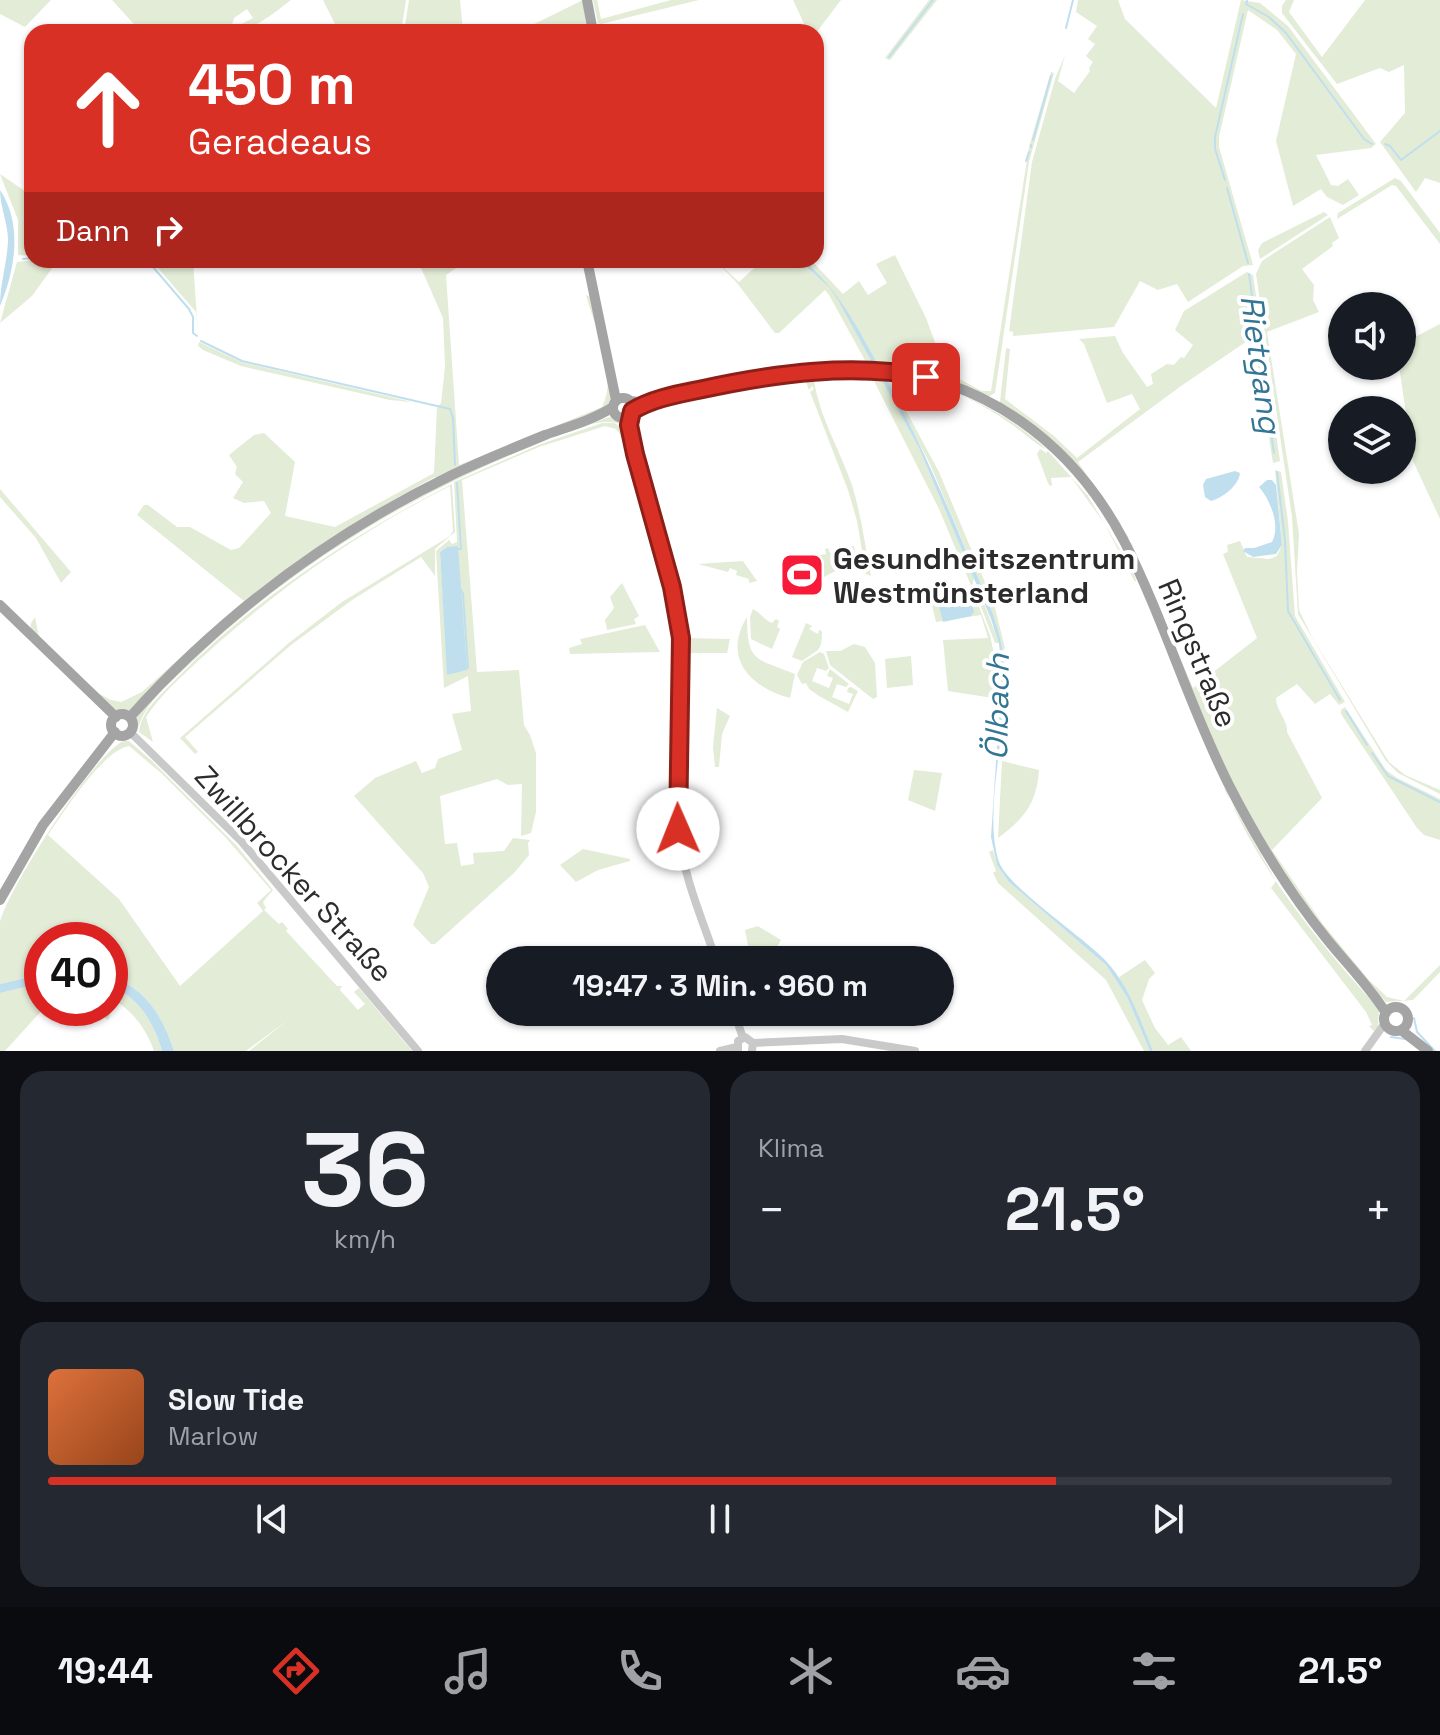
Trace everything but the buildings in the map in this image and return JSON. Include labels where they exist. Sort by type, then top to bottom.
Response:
[{"type":"main road","points":[[587,0],[592,24]]},
{"type":"main road","points":[[130,717],[201,644],[304,563],[397,503],[495,455],[623,408],[589,268]]},
{"type":"main road","name":"Ringstraße","points":[[623,408],[668,396],[785,375],[890,371],[944,382],[980,396],[1011,413],[1050,443],[1091,488],[1112,519],[1137,569],[1209,742],[1253,830],[1324,936],[1394,1022],[1427,1050]]},
{"type":"main road","points":[[0,605],[116,717]]},
{"type":"main road","points":[[115,732],[112,724],[116,717],[121,714],[130,717]]},
{"type":"main road","points":[[115,732],[124,735],[130,732],[133,726],[130,717]]},
{"type":"main road","points":[[0,900],[30,845],[74,782],[115,732]]},
{"type":"street","points":[[623,408],[674,593],[681,638],[678,774],[681,849],[712,946]]},
{"type":"street","name":"Zwillbrocker Straße","points":[[130,732],[241,841],[418,1051]]},
{"type":"street","points":[[1365,1051],[1394,1022]]},
{"type":"street","points":[[720,1051],[738,1049],[743,1038],[739,1026]]},
{"type":"street","points":[[743,1038],[748,1038],[753,1047],[842,1039],[915,1051]]},
{"type":"green space","points":[[0,0],[51,0],[24,26],[0,14]]},
{"type":"green space","points":[[112,0],[291,0],[256,24],[241,24],[253,18],[247,9],[234,18],[232,24],[134,24]]},
{"type":"green space","points":[[323,0],[406,0],[402,24],[335,24]]},
{"type":"green space","points":[[409,0],[460,0],[462,24],[405,24]]},
{"type":"green space","points":[[583,0],[586,24],[534,24]]},
{"type":"green space","points":[[593,0],[597,0],[601,19],[671,0],[699,0],[601,24],[598,23]]},
{"type":"green space","points":[[793,0],[841,0],[823,24],[804,24]]},
{"type":"green space","points":[[929,0],[937,0],[890,60],[885,58]]},
{"type":"green space","points":[[1078,0],[1118,0],[1125,19],[1216,108],[1241,0],[1260,3],[1288,26],[1376,144],[1371,148],[1316,155],[1331,185],[1338,186],[1348,179],[1359,195],[1343,205],[1327,197],[1321,189],[1293,206],[1276,141],[1296,54],[1277,30],[1248,10],[1219,147],[1253,265],[1243,266],[1188,302],[1177,284],[1158,290],[1140,281],[1114,327],[1013,336],[1013,332],[1009,331],[1032,162],[1055,79],[1065,55],[1058,81],[1074,93],[1093,62],[1086,56],[1095,44],[1088,39],[1097,26],[1076,12]]},
{"type":"green space","points":[[1286,0],[1294,0],[1289,12],[1322,57],[1365,0],[1440,0],[1440,183],[1425,178],[1416,192],[1380,142],[1405,113],[1404,65],[1389,72],[1380,68],[1337,84],[1282,13]]},
{"type":"green space","points":[[1051,72],[1054,73],[1029,162],[995,393],[988,397],[929,375],[799,370],[796,367],[866,362],[829,295],[825,290],[779,333],[775,333],[723,268],[739,282],[754,268],[819,268],[843,294],[859,281],[868,295],[887,283],[876,264],[895,255],[926,318],[946,372],[982,391],[991,391],[1029,147]]},
{"type":"green space","points":[[0,174],[24,190],[24,255],[18,255],[18,220]]},
{"type":"green space","points":[[1395,178],[1401,181],[1440,233],[1440,244],[1396,186],[1392,185],[1337,219],[1338,213]]},
{"type":"green space","points":[[1324,212],[1328,215],[1260,259],[1258,250],[1262,243]]},
{"type":"green space","points":[[1330,217],[1339,238],[1302,269],[1314,285],[1313,300],[1319,312],[1267,332],[1299,534],[1299,610],[1312,637],[1389,762],[1405,775],[1440,790],[1440,794],[1398,773],[1386,761],[1298,614],[1292,517],[1256,274],[1262,261]]},
{"type":"green space","points":[[24,261],[24,268],[52,268],[32,296],[0,323],[17,262]]},
{"type":"green space","points":[[158,268],[194,268],[198,334],[196,312]]},
{"type":"green space","points":[[421,268],[456,268],[446,275],[459,465],[602,407],[607,394],[607,366],[586,295],[591,297],[615,396],[610,406],[437,479],[435,477],[377,510],[292,566],[239,608],[129,711],[119,712],[109,705],[30,631],[35,617],[39,637],[98,693],[121,702],[142,692],[244,601],[137,515],[144,505],[148,505],[177,527],[190,527],[231,550],[239,548],[271,513],[264,501],[244,503],[233,498],[243,482],[235,474],[237,467],[229,455],[254,435],[264,433],[295,462],[285,516],[335,527],[434,473],[437,408],[441,403],[445,367],[443,318]]},
{"type":"green space","points":[[1247,272],[1253,275],[1280,461],[1273,463],[1253,337],[1078,462],[1129,538],[1127,538],[1103,500],[1000,402],[1006,348],[1010,349],[1005,399],[1054,436],[1077,458],[1140,409],[1132,394],[1107,403],[1084,344],[1079,339],[1115,336],[1147,387],[1153,384],[1151,374],[1167,364],[1174,365],[1181,357],[1184,358],[1193,345],[1175,330],[1184,311]]},
{"type":"green space","points":[[1440,324],[1440,519],[1416,467],[1416,396],[1403,396],[1401,380],[1416,380],[1417,336]]},
{"type":"green space","points":[[199,342],[241,362],[412,402],[390,400],[241,366],[203,350],[198,346]]},
{"type":"green space","points":[[880,376],[919,448],[974,578],[972,587],[977,585],[999,643],[995,643],[939,509],[873,379],[814,380],[820,407],[855,496],[871,576],[866,574],[848,490],[810,392],[814,389],[812,386],[809,390],[805,379]]},
{"type":"green space","points":[[884,376],[911,380],[889,379],[939,472],[994,604],[1005,648],[1003,651],[990,606],[930,464]]},
{"type":"green space","points":[[961,395],[1011,421],[1046,449],[998,415]]},
{"type":"green space","points":[[612,416],[623,425],[603,422],[589,425]]},
{"type":"green space","points":[[602,423],[614,423],[620,426],[629,449],[624,427],[661,568],[616,429],[605,426],[539,447],[462,480],[477,672],[519,670],[524,725],[536,753],[536,812],[531,833],[521,836],[522,784],[508,785],[497,779],[440,796],[445,844],[457,843],[461,866],[474,864],[473,853],[504,851],[513,838],[530,840],[529,855],[514,873],[435,944],[431,944],[413,925],[429,887],[423,873],[354,796],[375,778],[416,761],[422,773],[435,768],[438,759],[462,750],[452,714],[471,711],[468,676],[444,688],[436,551],[449,540],[452,544],[457,542],[454,482],[541,444]],"holes":[[[447,547],[458,547],[448,675],[440,552]]]},
{"type":"green space","points":[[548,439],[443,486],[311,564],[230,627],[175,677],[152,702],[135,731],[135,718],[142,708],[229,623],[339,542],[478,465]]},
{"type":"green space","points":[[1040,449],[1046,453],[1048,451],[1088,496],[1132,570],[1135,582],[1104,523],[1071,477],[1051,478],[1050,486],[1037,454]]},
{"type":"green space","points":[[1275,470],[1281,472],[1288,522],[1295,616],[1345,702],[1339,705],[1330,694],[1315,704],[1297,684],[1276,698],[1287,732],[1322,798],[1272,850],[1322,923],[1369,980],[1387,997],[1403,1001],[1386,1002],[1364,979],[1316,920],[1265,844],[1215,742],[1211,740],[1129,544],[1131,542],[1193,688],[1257,638],[1223,554],[1228,552],[1227,545],[1240,541],[1247,557],[1269,559],[1277,556],[1282,545]]},
{"type":"green space","points":[[452,484],[455,532],[435,549],[435,576],[421,557],[352,600],[291,645],[185,737],[198,752],[195,754],[180,738],[290,642],[342,602],[450,536],[453,531],[450,486],[358,538],[272,598],[199,660],[154,707],[146,717],[153,742],[139,732],[144,716],[159,696],[239,621],[342,547],[378,525],[415,504]]},
{"type":"green space","points":[[0,489],[71,572],[61,583],[36,538],[0,497]]},
{"type":"green space","points":[[854,546],[858,566],[847,565],[824,577],[824,562],[820,555],[826,554],[825,549],[828,548],[830,553]]},
{"type":"green space","points":[[743,561],[757,581],[749,583],[749,579],[736,575],[737,571],[730,568],[728,572],[698,564]]},
{"type":"green space","points":[[622,583],[639,616],[634,619],[636,624],[607,630],[605,620],[614,608],[610,597]]},
{"type":"green space","points":[[964,589],[973,592],[990,635],[995,659],[993,698],[948,691],[943,640],[988,638],[981,615],[936,622],[931,601]]},
{"type":"green space","points":[[753,609],[772,623],[776,619],[779,621],[777,627],[780,629],[772,649],[751,639],[750,617]]},
{"type":"green space","points":[[747,617],[749,643],[756,657],[795,674],[790,698],[763,686],[744,669],[738,645]]},
{"type":"green space","points":[[806,623],[818,634],[819,630],[822,631],[822,638],[818,650],[802,661],[792,657]]},
{"type":"green space","points":[[645,625],[660,652],[570,654],[569,648],[582,644],[580,639]]},
{"type":"green space","points":[[686,638],[730,639],[727,653],[687,653]]},
{"type":"green space","points":[[854,644],[865,647],[875,663],[877,697],[873,699],[830,665],[826,651],[840,651]]},
{"type":"green space","points":[[820,652],[824,654],[829,668],[826,671],[817,668],[812,681],[829,688],[833,678],[827,676],[830,669],[849,684],[846,687],[837,684],[832,697],[849,704],[853,694],[847,692],[848,688],[858,691],[848,712],[819,696],[806,683],[802,684],[797,675],[803,662]]},
{"type":"green space","points":[[911,656],[913,685],[887,688],[885,659]]},
{"type":"green space","points":[[1345,707],[1386,770],[1440,799],[1440,840],[1424,835],[1417,828],[1341,714]]},
{"type":"green space","points":[[717,708],[730,716],[722,734],[719,767],[715,767],[713,747]]},
{"type":"green space","points":[[123,741],[129,741],[151,760],[237,846],[273,890],[263,902],[264,910],[279,924],[282,922],[288,929],[286,931],[337,986],[342,986],[340,990],[358,1010],[365,1004],[354,992],[359,988],[412,1051],[249,1051],[288,1020],[246,1051],[174,1051],[158,1015],[143,996],[128,984],[128,922],[24,922],[24,978],[0,984],[0,922],[7,905],[53,825],[92,771]],"holes":[[[129,746],[161,773],[226,838],[271,890],[257,903],[263,911],[180,986],[119,899],[48,835],[96,770],[107,758]]]},
{"type":"green space","points":[[1002,761],[1039,770],[1028,809],[998,838]]},
{"type":"green space","points":[[914,770],[942,773],[935,811],[908,800]]},
{"type":"green space","points":[[1232,804],[1276,881],[1256,850]]},
{"type":"green space","points":[[583,849],[630,861],[598,870],[576,882],[560,865]]},
{"type":"green space","points":[[993,850],[997,865],[1009,882],[1106,965],[1127,997],[1150,1051],[1144,1051],[1106,980],[998,883],[989,852]]},
{"type":"green space","points":[[1276,881],[1314,933],[1379,1009],[1378,1028],[1374,1031],[1369,1026],[1372,1025],[1366,1012],[1271,888]]},
{"type":"green space","points":[[758,926],[781,940],[778,946],[748,946],[745,930]]},
{"type":"green space","points":[[1145,960],[1155,973],[1149,979],[1142,1000],[1155,1028],[1168,1045],[1181,1037],[1191,1051],[1153,1051],[1119,977]]},
{"type":"green space","points":[[1440,965],[1440,972],[1413,1000],[1404,1001]]},
{"type":"green space","points":[[24,987],[24,1026],[28,1026],[5,1051],[0,1051],[0,993]]},
{"type":"green space","points":[[128,996],[144,1012],[162,1051],[154,1051],[148,1036],[129,1011]]},
{"type":"water","points":[[0,190],[12,218],[14,248],[10,278],[0,306],[8,241]]},
{"type":"water","points":[[808,268],[812,268],[828,285],[838,298],[892,389],[934,476],[1000,636],[1005,692],[993,818],[999,862],[1016,885],[1105,960],[1121,980],[1153,1051],[1150,1051],[1127,997],[1106,965],[1009,882],[997,865],[991,837],[1002,672],[999,644],[919,448],[829,287]]},
{"type":"water","points":[[1235,471],[1240,473],[1239,478],[1230,490],[1211,501],[1205,497],[1203,485],[1206,479]]},
{"type":"water","points":[[1272,480],[1276,485],[1282,545],[1276,554],[1253,557],[1243,551],[1245,548],[1272,542],[1274,535],[1273,513],[1259,487]]},
{"type":"water","points":[[458,546],[467,670],[447,675],[440,552],[447,547]]},
{"type":"water","points":[[965,596],[971,601],[974,612],[971,616],[943,622],[939,606],[950,608],[950,604]]},
{"type":"water","points":[[24,978],[24,987],[0,993],[0,984]]},
{"type":"water","points":[[128,984],[143,996],[158,1015],[174,1051],[162,1051],[144,1012],[129,997]]},
{"type":"waterway","points":[[889,57],[933,0]]},
{"type":"waterway","points":[[1066,28],[1073,0]]},
{"type":"waterway","points":[[1247,1],[1246,4],[1269,17],[1286,33],[1364,139],[1372,144]]},
{"type":"waterway","name":"Rietgang","points":[[1225,180],[1215,149],[1215,137],[1243,14]]},
{"type":"waterway","points":[[1033,140],[1051,76]]},
{"type":"waterway","points":[[1385,144],[1401,160],[1440,131]]},
{"type":"waterway","points":[[1026,161],[1029,152]]},
{"type":"waterway","name":"Rietgang","points":[[1227,188],[1248,263]]},
{"type":"waterway","points":[[154,268],[189,309],[193,317],[193,333],[197,336]]},
{"type":"waterway","name":"Rietgang","points":[[1249,274],[1274,453]]},
{"type":"waterway","points":[[201,341],[242,361],[450,409],[455,465]]},
{"type":"waterway","name":"Rietgang","points":[[1277,472],[1285,541],[1288,611],[1340,700]]},
{"type":"waterway","points":[[457,483],[461,549],[457,549]]},
{"type":"waterway","points":[[461,590],[468,668]]},
{"type":"waterway","name":"Rietgang","points":[[1346,711],[1367,745]]},
{"type":"waterway","name":"Rietgang","points":[[1372,753],[1388,776],[1440,802]]},
{"type":"waterway","points":[[1414,1018],[1417,1032],[1435,1051]]},
{"type":"waterway","points":[[1391,1037],[1405,1039]]},
{"type":"place","name":"Gesundheitszentrum Westmünsterland","points":[[802,575]]},
{"type":"route","points":[[678,829],[681,638],[672,587],[635,454],[629,425],[632,411],[668,396],[748,380],[833,370],[890,371],[926,377]]},
{"type":"water label","name":"Ölbach","points":[[997,707]]}]
